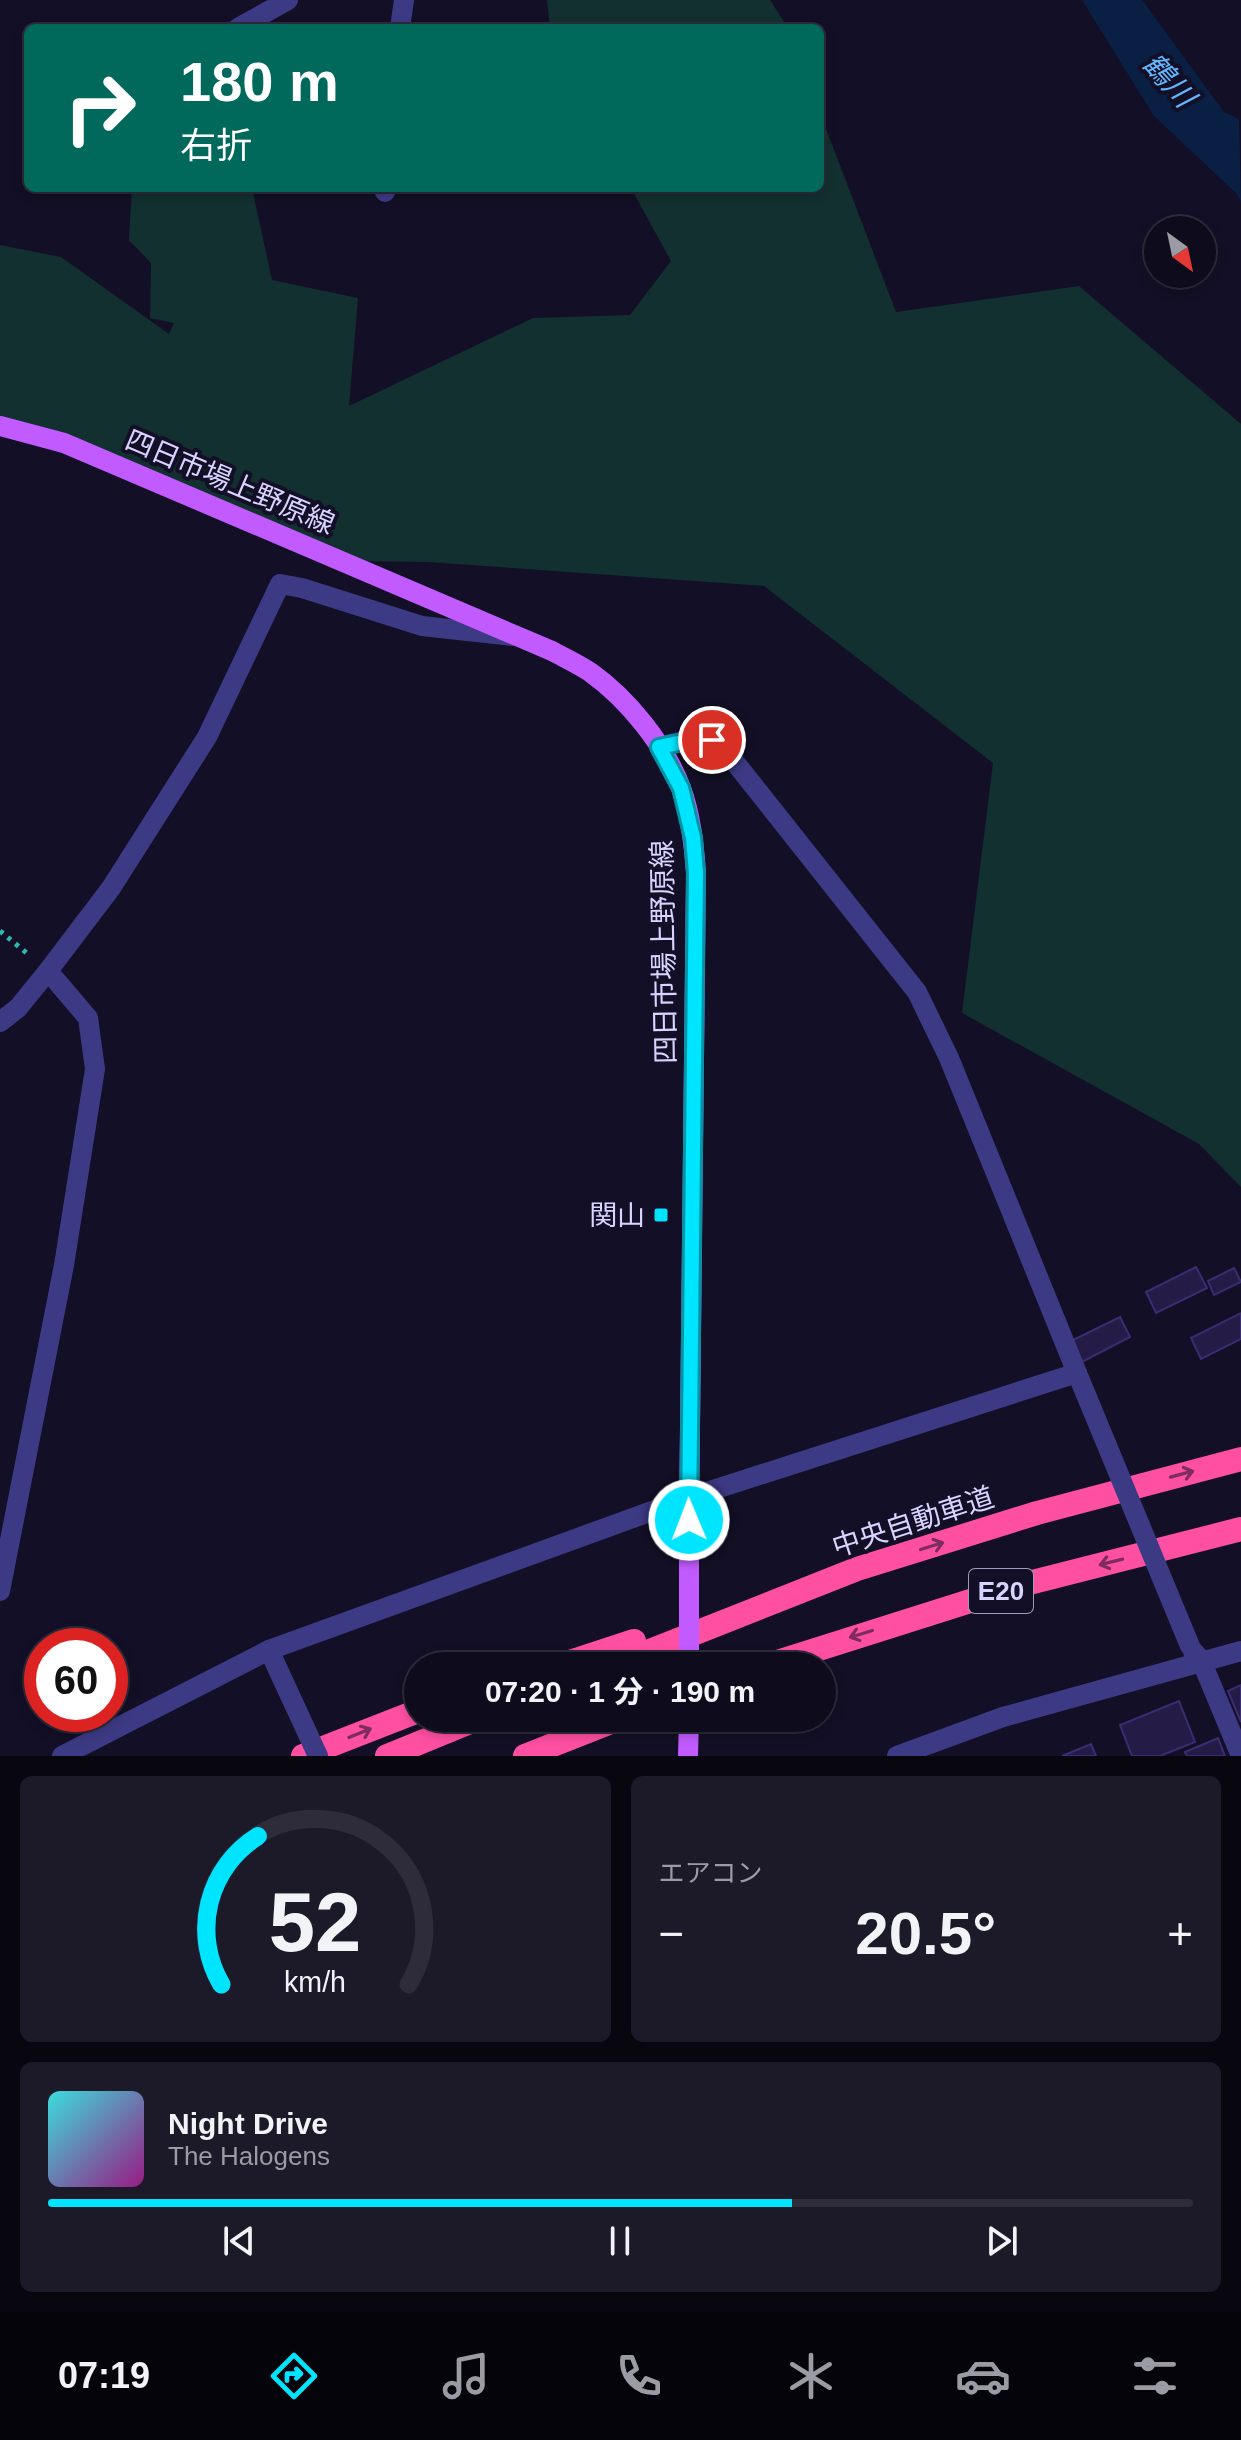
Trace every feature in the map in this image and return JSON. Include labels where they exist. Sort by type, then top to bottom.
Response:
[{"type":"highway","name":"中央自動車道","points":[[647,1652],[857,1569],[1037,1513],[1241,1459]]},
{"type":"highway","name":"E20","points":[[809,1652],[1021,1585],[1241,1529]]},
{"type":"highway","points":[[601,1652],[857,1569]]},
{"type":"highway","points":[[303,1756],[404,1716]]},
{"type":"highway","points":[[387,1756],[446,1732]]},
{"type":"highway","points":[[525,1756],[586,1732]]},
{"type":"main road","name":"四日市場上野原線","points":[[0,426],[64,443],[552,651],[589,672],[614,692],[659,747],[681,788],[693,838],[696,873],[689,1652]]},
{"type":"main road","points":[[688,1756],[689,1732]]},
{"type":"street","points":[[245,24],[288,0]]},
{"type":"street","points":[[401,24],[404,0]]},
{"type":"street","points":[[0,1022],[18,1008],[111,888],[207,737],[280,584],[302,588],[422,626],[520,637]]},
{"type":"street","points":[[659,747],[697,739],[712,740],[726,751],[917,992],[949,1058],[1077,1373],[1241,1756]]},
{"type":"street","points":[[0,1591],[64,1265],[95,1069],[88,1018],[48,971]]},
{"type":"street","points":[[62,1756],[269,1650],[688,1498],[1077,1373]]},
{"type":"street","points":[[269,1650],[318,1756]]},
{"type":"street","points":[[897,1756],[1195,1653],[1241,1651]]},
{"type":"path","points":[[0,931],[48,971]]},
{"type":"green space","points":[[547,0],[770,0],[785,24],[550,24]]},
{"type":"green space","points":[[824,123],[896,312],[1079,286],[1241,424],[1241,1187],[1199,1144],[962,1013],[993,763],[764,586],[428,562],[345,561],[0,426],[0,245],[61,257],[169,334],[174,323],[150,318],[151,263],[129,240],[132,192],[253,192],[272,280],[358,298],[349,406],[533,318],[630,315],[671,261],[633,192],[824,192]]},
{"type":"water","name":"鶴川","points":[[1082,0],[1142,0],[1224,112],[1239,119],[1241,201],[1154,116]]},
{"type":"building","points":[[1196,1267],[1207,1288],[1156,1313],[1146,1292]]},
{"type":"building","points":[[1234,1268],[1241,1282],[1214,1295],[1208,1281]]},
{"type":"building","points":[[1241,1313],[1241,1339],[1201,1359],[1191,1338]]},
{"type":"building","points":[[1120,1317],[1130,1337],[1080,1363],[1069,1342]]},
{"type":"building","points":[[1241,1685],[1241,1722],[1228,1691]]},
{"type":"building","points":[[1179,1701],[1195,1742],[1160,1756],[1132,1756],[1120,1725]]},
{"type":"building","points":[[1218,1738],[1225,1756],[1187,1756],[1185,1752]]},
{"type":"building","points":[[1091,1744],[1096,1756],[1062,1756]]},
{"type":"place","name":"関山","points":[[661,1215]]},
{"type":"route","points":[[689,1520],[696,873],[693,838],[681,788],[659,747],[697,739],[712,740]]}]
